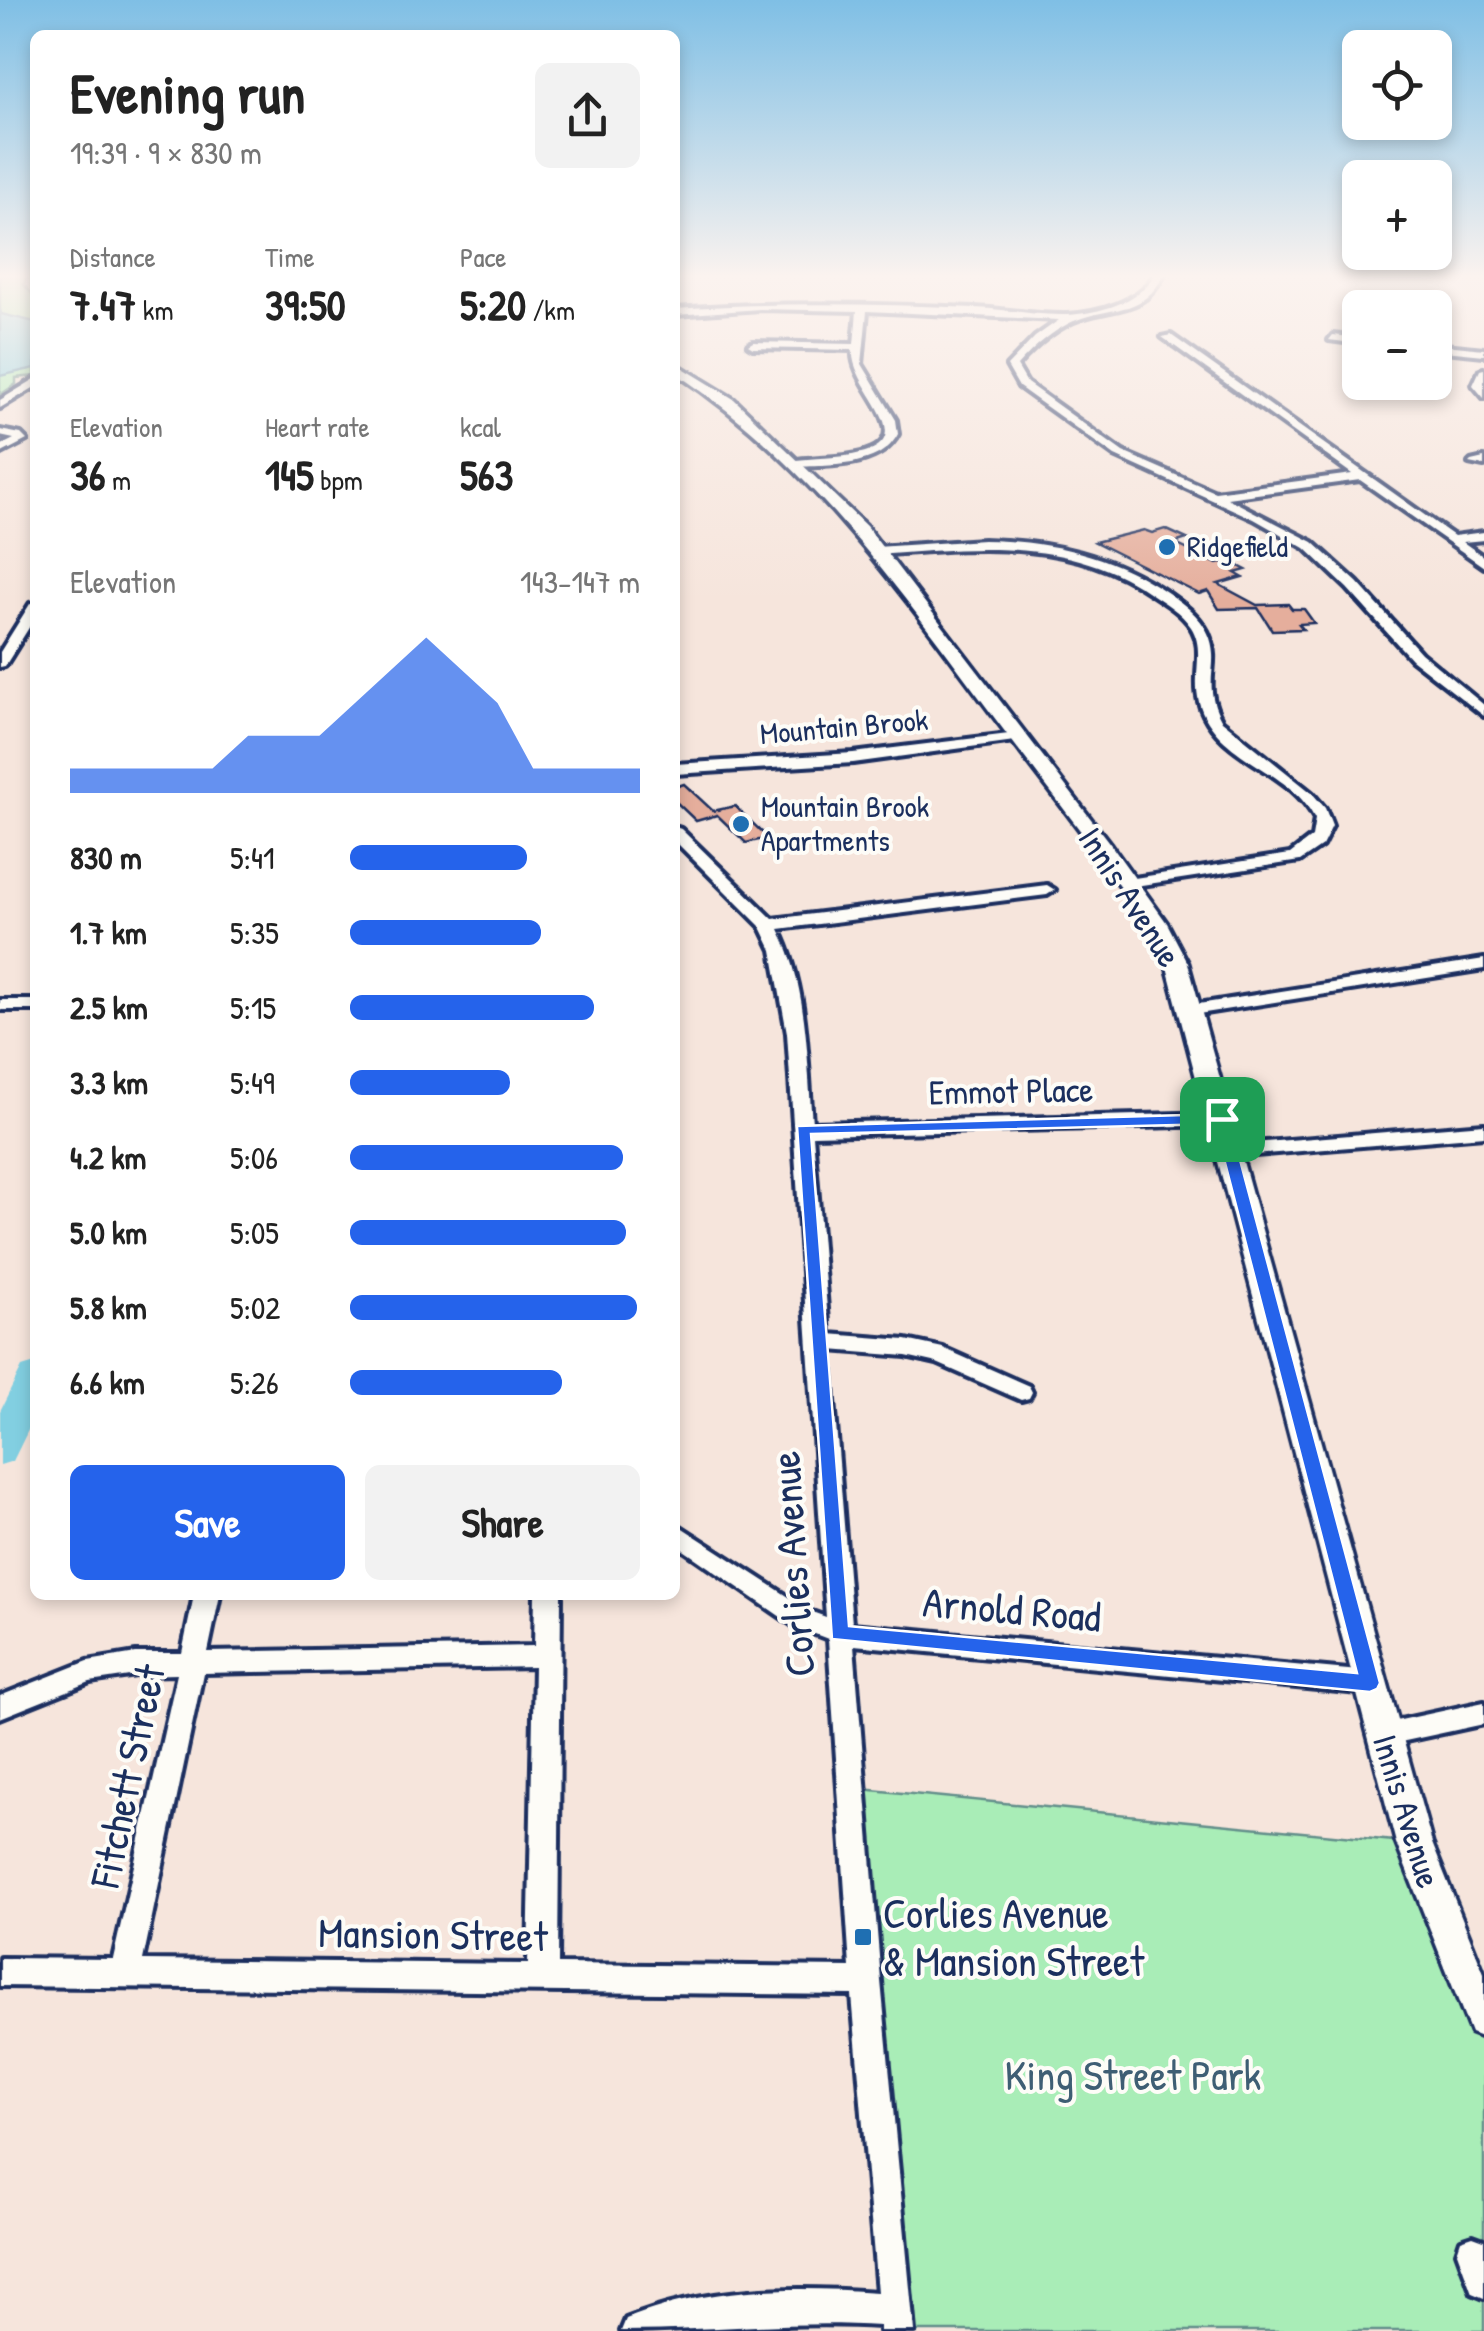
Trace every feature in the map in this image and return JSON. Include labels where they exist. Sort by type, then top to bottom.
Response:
[{"type":"main road","name":"Innis Avenue","points":[[700,384],[728,402],[844,511],[1128,884],[1177,963],[1222,1119],[1382,1734],[1414,1843],[1484,2020]]},
{"type":"street","points":[[794,463],[862,457],[883,449],[892,440],[890,420],[866,384]]},
{"type":"street","points":[[1022,384],[1119,454],[1309,546],[1352,585],[1416,656],[1484,712]]},
{"type":"street","points":[[1230,384],[1484,563]]},
{"type":"street","points":[[0,404],[30,385]]},
{"type":"street","points":[[0,433],[18,439]]},
{"type":"street","points":[[0,451],[18,439],[30,437]]},
{"type":"street","points":[[1212,496],[1360,478]]},
{"type":"street","points":[[1451,540],[1484,536]]},
{"type":"street","points":[[876,551],[996,543],[1057,547],[1148,585],[1198,622],[1208,642],[1203,694],[1214,720],[1238,746],[1313,801],[1323,820],[1322,833],[1306,853],[1294,858],[1128,884]]},
{"type":"street","points":[[0,663],[30,616]]},
{"type":"street","name":"Mountain Brook","points":[[680,769],[853,758],[1017,737]]},
{"type":"street","name":"Corlies Avenue","points":[[680,837],[769,925],[782,950],[796,1032],[839,1634],[896,2320]]},
{"type":"street","points":[[769,925],[1047,890]]},
{"type":"street","points":[[1192,1010],[1484,964]]},
{"type":"street","points":[[0,1005],[30,1006]]},
{"type":"street","name":"Emmot Place","points":[[803,1129],[1222,1119]]},
{"type":"street","points":[[1230,1151],[1484,1130]]},
{"type":"street","points":[[819,1341],[906,1348],[943,1356],[1021,1392]]},
{"type":"street","name":"Arnold Road","points":[[680,1535],[803,1619],[839,1634],[1370,1683]]},
{"type":"street","name":"Fitchett Street","points":[[125,1974],[206,1600]]},
{"type":"street","points":[[544,1978],[548,1600]]},
{"type":"street","points":[[0,1707],[112,1666],[546,1656]]},
{"type":"street","points":[[1382,1734],[1484,1713]]},
{"type":"street","name":"Mansion Street","points":[[0,1972],[866,1981]]},
{"type":"street","points":[[638,2331],[665,2319],[714,2309],[896,2320]]},
{"type":"green space","points":[[0,384],[16,384],[16,384],[0,395]]},
{"type":"green space","name":"King Street Park","points":[[851,1788],[1414,1843],[1484,2020],[1484,2331],[897,2331]]},
{"type":"building","points":[[1165,529],[1187,539],[1174,543],[1217,564],[1229,561],[1246,570],[1235,573],[1242,577],[1218,584],[1257,605],[1288,604],[1292,609],[1304,609],[1314,623],[1299,624],[1303,629],[1272,630],[1258,608],[1219,609],[1208,591],[1199,594],[1095,542]]},
{"type":"building","points":[[684,784],[713,811],[735,806],[768,838],[746,843],[717,815],[696,821],[680,806],[680,785]]},
{"type":"waterway","points":[[0,1451],[30,1387]]},
{"type":"place","name":"Ridgefield","points":[[1167,547]]},
{"type":"place","name":"Mountain Brook Apartments","points":[[741,824]]},
{"type":"place","name":"Corlies Avenue & Mansion Street","points":[[863,1937]]},
{"type":"route","points":[[1222,1119],[1370,1683],[839,1634],[803,1129],[1222,1119]]}]
